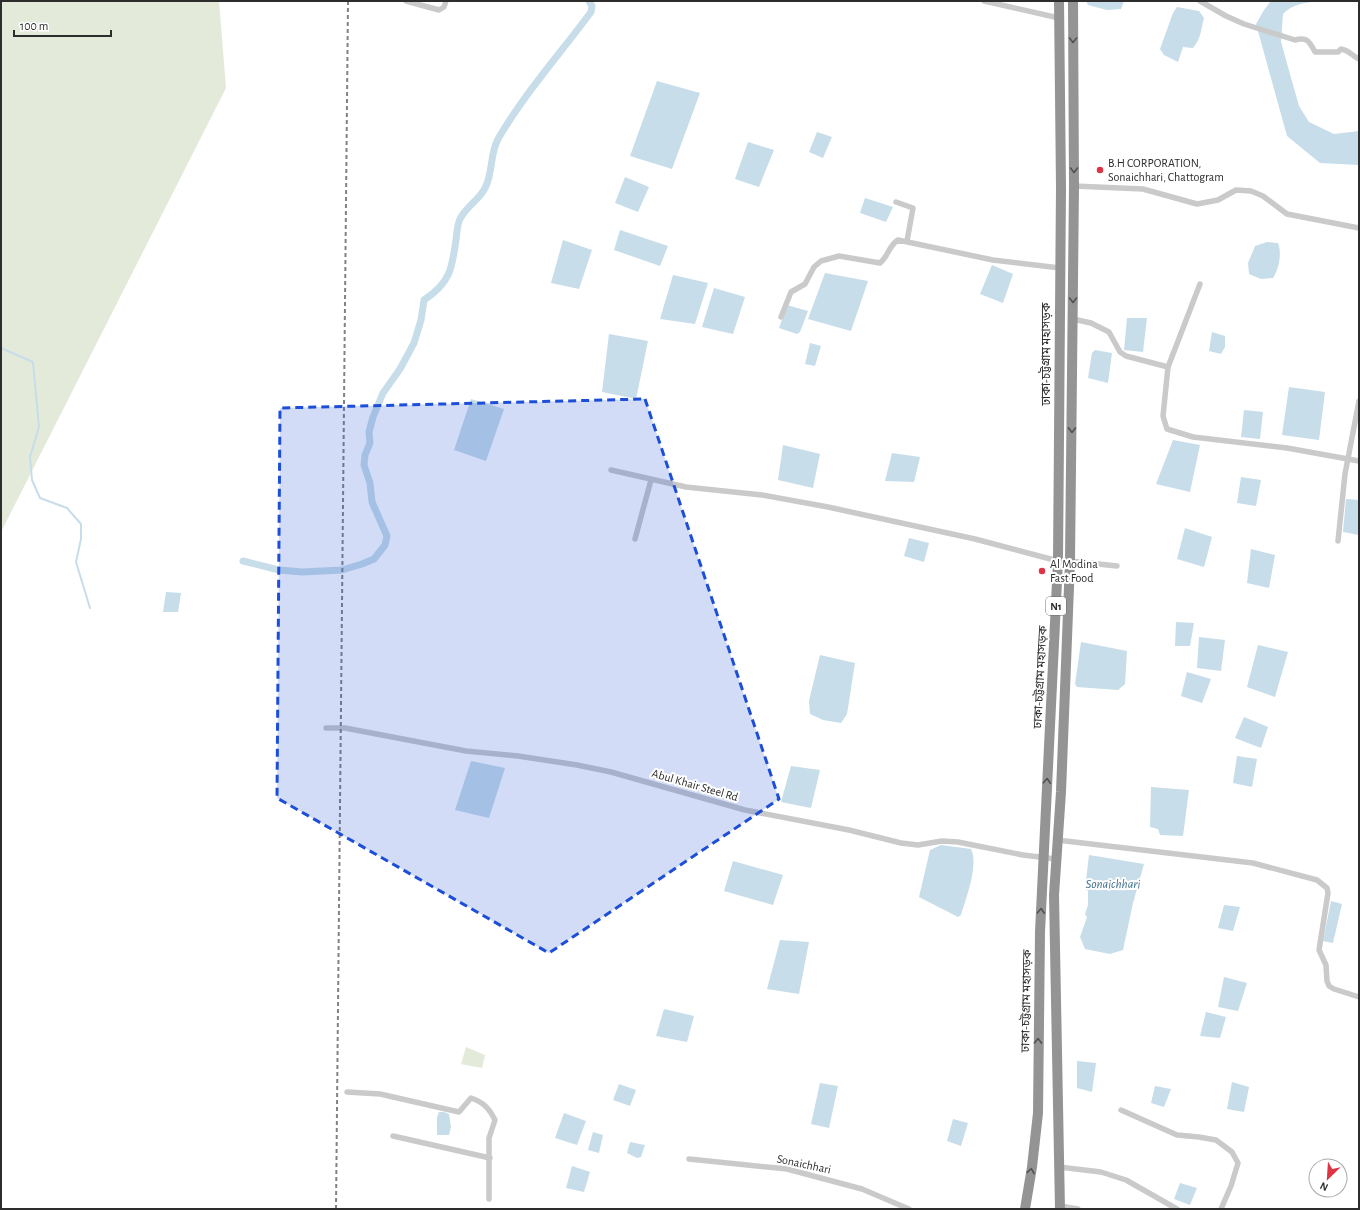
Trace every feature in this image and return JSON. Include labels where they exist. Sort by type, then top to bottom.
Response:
[{"type":"highway","name":"ঢাকা-চট্টগ্রাম মহাসড়ক","points":[[1025,1209],[1032,1167],[1038,1114],[1040,946],[1058,561],[1060,268],[1059,1]]},
{"type":"highway","name":"N1","points":[[1060,1208],[1054,895],[1058,840],[1070,561],[1074,186],[1073,1]]},
{"type":"highway","points":[[1040,946],[1055,946]]},
{"type":"street","points":[[406,1],[439,10],[444,7],[446,1]]},
{"type":"street","points":[[984,1],[1059,18]]},
{"type":"street","points":[[1200,1],[1226,16],[1256,27],[1295,40],[1303,38],[1308,40],[1313,44],[1315,52],[1338,52],[1341,49],[1346,49],[1353,57],[1359,59]]},
{"type":"street","points":[[1074,186],[1142,189],[1197,204],[1218,200],[1236,190],[1251,191],[1264,196],[1287,214],[1359,228]]},
{"type":"street","points":[[896,202],[913,208],[907,241]]},
{"type":"street","points":[[781,316],[791,292],[805,284],[814,267],[821,261],[839,256],[880,263],[883,261],[894,242],[898,240],[993,260],[1060,268]]},
{"type":"street","points":[[1200,284],[1168,367],[1163,416],[1167,429],[1193,437],[1255,444],[1359,461]]},
{"type":"street","points":[[1073,319],[1091,323],[1109,332],[1120,352],[1126,356],[1168,367]]},
{"type":"street","points":[[1338,541],[1348,458],[1359,401]]},
{"type":"street","points":[[611,470],[686,487],[762,495],[828,507],[975,539],[1058,561]]},
{"type":"street","points":[[635,539],[651,480]]},
{"type":"street","points":[[1070,561],[1118,566]]},
{"type":"street","name":"Abul Khair Steel Rd","points":[[326,728],[346,728],[466,752],[518,756],[577,765],[611,772],[745,810],[849,830],[901,843],[918,845],[942,841],[958,842],[1044,859],[1056,859]]},
{"type":"street","points":[[1058,840],[1253,863],[1317,880],[1327,888],[1328,893],[1319,950],[1326,965],[1327,981],[1329,986],[1334,989],[1359,997]]},
{"type":"street","points":[[347,1092],[380,1094],[459,1112],[470,1098],[482,1102],[491,1111],[495,1120],[489,1138],[489,1199]]},
{"type":"street","points":[[1122,1110],[1177,1136],[1199,1137],[1216,1140],[1232,1152],[1238,1163],[1231,1186],[1221,1209]]},
{"type":"street","points":[[393,1136],[490,1158]]},
{"type":"street","name":"Sonaichhari","points":[[689,1159],[787,1169],[862,1189],[910,1209]]},
{"type":"street","points":[[1059,1167],[1101,1172],[1126,1180],[1178,1209]]},
{"type":"street","points":[[1060,1208],[1078,1209]]},
{"type":"highlighted area","points":[[645,399],[779,799],[549,953],[277,798],[280,408]]},
{"type":"green space","points":[[1,1],[219,1],[226,88],[1,532]]},
{"type":"green space","points":[[466,1047],[485,1055],[482,1068],[461,1064]]},
{"type":"water","points":[[1086,1],[1124,1],[1121,9],[1107,10],[1088,5]]},
{"type":"water","points":[[1271,1],[1318,1],[1295,6],[1283,14],[1281,42],[1299,106],[1309,122],[1334,134],[1359,131],[1359,165],[1320,163],[1287,136],[1256,24]]},
{"type":"water","points":[[1177,7],[1199,11],[1204,18],[1196,45],[1193,48],[1183,47],[1178,62],[1164,55],[1160,49],[1173,13]]},
{"type":"water","points":[[657,81],[700,93],[672,169],[630,156]]},
{"type":"water","points":[[817,132],[832,137],[823,158],[809,152]]},
{"type":"water","points":[[748,142],[774,150],[759,187],[735,179]]},
{"type":"water","points":[[625,177],[649,187],[638,212],[615,203]]},
{"type":"water","points":[[865,198],[893,207],[886,222],[860,213]]},
{"type":"water","points":[[620,230],[668,246],[660,266],[614,250]]},
{"type":"water","points":[[563,240],[592,250],[579,289],[551,283]]},
{"type":"water","points":[[1267,242],[1278,243],[1280,251],[1279,261],[1273,278],[1261,279],[1249,274],[1248,263],[1255,246]]},
{"type":"water","points":[[992,265],[1013,274],[1003,303],[980,294]]},
{"type":"water","points":[[825,273],[868,281],[851,331],[808,319]]},
{"type":"water","points":[[673,275],[708,283],[695,324],[660,319]]},
{"type":"water","points":[[714,288],[745,297],[733,334],[702,327]]},
{"type":"water","points":[[787,305],[808,311],[800,332],[797,334],[779,328]]},
{"type":"water","points":[[1127,318],[1147,318],[1143,352],[1124,350]]},
{"type":"water","points":[[1212,332],[1225,336],[1225,347],[1221,354],[1209,351]]},
{"type":"water","points":[[609,334],[648,341],[636,399],[602,392]]},
{"type":"water","points":[[810,343],[821,346],[815,366],[805,364]]},
{"type":"water","points":[[1095,350],[1112,353],[1108,383],[1088,378],[1092,353]]},
{"type":"water","points":[[1289,387],[1325,392],[1319,440],[1282,435]]},
{"type":"water","points":[[471,399],[504,409],[486,461],[454,450]]},
{"type":"water","points":[[1244,410],[1263,412],[1260,439],[1241,437]]},
{"type":"water","points":[[1173,440],[1200,445],[1190,492],[1156,484]]},
{"type":"water","points":[[783,445],[820,454],[813,488],[778,480]]},
{"type":"water","points":[[892,453],[920,457],[914,482],[885,481]]},
{"type":"water","points":[[1241,477],[1261,480],[1256,506],[1237,503]]},
{"type":"water","points":[[1346,499],[1359,500],[1359,535],[1343,532]]},
{"type":"water","points":[[1185,528],[1212,537],[1204,567],[1177,559]]},
{"type":"water","points":[[909,538],[929,543],[924,562],[904,556]]},
{"type":"water","points":[[1251,549],[1275,555],[1269,588],[1247,583]]},
{"type":"water","points":[[166,592],[181,593],[178,612],[163,612]]},
{"type":"water","points":[[1176,622],[1194,623],[1190,646],[1175,646]]},
{"type":"water","points":[[1199,637],[1225,640],[1221,671],[1197,668]]},
{"type":"water","points":[[1081,642],[1127,651],[1125,684],[1118,690],[1077,687],[1075,684]]},
{"type":"water","points":[[1258,645],[1288,652],[1275,697],[1247,687]]},
{"type":"water","points":[[820,655],[855,663],[847,714],[841,723],[823,720],[810,714],[809,701]]},
{"type":"water","points":[[1187,672],[1211,679],[1202,703],[1181,696]]},
{"type":"water","points":[[1244,717],[1268,727],[1261,748],[1235,738]]},
{"type":"water","points":[[1237,756],[1257,759],[1252,787],[1233,783]]},
{"type":"water","points":[[471,761],[505,768],[489,818],[455,810]]},
{"type":"water","points":[[791,766],[820,770],[811,808],[781,802]]},
{"type":"water","points":[[1151,787],[1189,790],[1183,836],[1160,835],[1158,829],[1150,827]]},
{"type":"water","points":[[941,845],[971,849],[973,855],[974,863],[971,882],[961,915],[958,917],[919,897],[930,850]]},
{"type":"water","name":"Sonaichhari","points":[[1089,855],[1144,864],[1133,903],[1123,950],[1110,954],[1085,949],[1080,937],[1087,917],[1085,914],[1088,905],[1088,891],[1085,889]]},
{"type":"water","points":[[733,861],[783,875],[773,905],[724,891]]},
{"type":"water","points":[[1331,901],[1342,904],[1333,943],[1323,941]]},
{"type":"water","points":[[1224,905],[1240,907],[1233,931],[1218,928]]},
{"type":"water","points":[[780,940],[809,942],[799,994],[767,989]]},
{"type":"water","points":[[1224,977],[1247,983],[1238,1011],[1218,1007]]},
{"type":"water","points":[[664,1009],[694,1016],[687,1042],[656,1036]]},
{"type":"water","points":[[1206,1012],[1226,1017],[1220,1038],[1200,1036]]},
{"type":"water","points":[[1077,1061],[1096,1063],[1092,1092],[1077,1088]]},
{"type":"water","points":[[1232,1082],[1249,1087],[1244,1112],[1227,1109]]},
{"type":"water","points":[[820,1083],[838,1086],[829,1128],[811,1124]]},
{"type":"water","points":[[619,1084],[636,1090],[630,1106],[613,1100]]},
{"type":"water","points":[[1155,1086],[1171,1089],[1164,1107],[1151,1103]]},
{"type":"water","points":[[439,1112],[449,1114],[451,1127],[449,1135],[437,1135],[437,1117]]},
{"type":"water","points":[[564,1113],[586,1121],[577,1145],[555,1138]]},
{"type":"water","points":[[953,1119],[968,1123],[961,1146],[947,1141]]},
{"type":"water","points":[[593,1132],[603,1135],[599,1153],[588,1150]]},
{"type":"water","points":[[630,1142],[645,1145],[641,1157],[637,1158],[627,1153]]},
{"type":"water","points":[[572,1166],[590,1172],[584,1192],[566,1188]]},
{"type":"water","points":[[1180,1183],[1197,1188],[1190,1205],[1174,1199]]},
{"type":"waterway","points":[[243,561],[279,570],[302,572],[342,570],[374,559],[385,545],[387,536],[372,502],[370,483],[364,465],[365,455],[370,443],[369,432],[373,417],[383,393],[400,369],[414,343],[421,320],[424,300],[439,288],[448,274],[453,259],[459,221],[466,210],[484,191],[490,174],[495,145],[498,139],[519,106],[591,12],[592,6],[589,1]]},
{"type":"waterway","points":[[1,348],[33,362],[39,427],[30,457],[32,480],[40,498],[67,508],[81,524],[81,539],[76,562],[90,608]]},
{"type":"railway","points":[[336,1209],[348,1]]},
{"type":"place","name":"B.H CORPORATION, Sonaichhari, Chattogram","points":[[1100,170]]},
{"type":"place","name":"Al Modina Fast Food","points":[[1042,571]]}]
